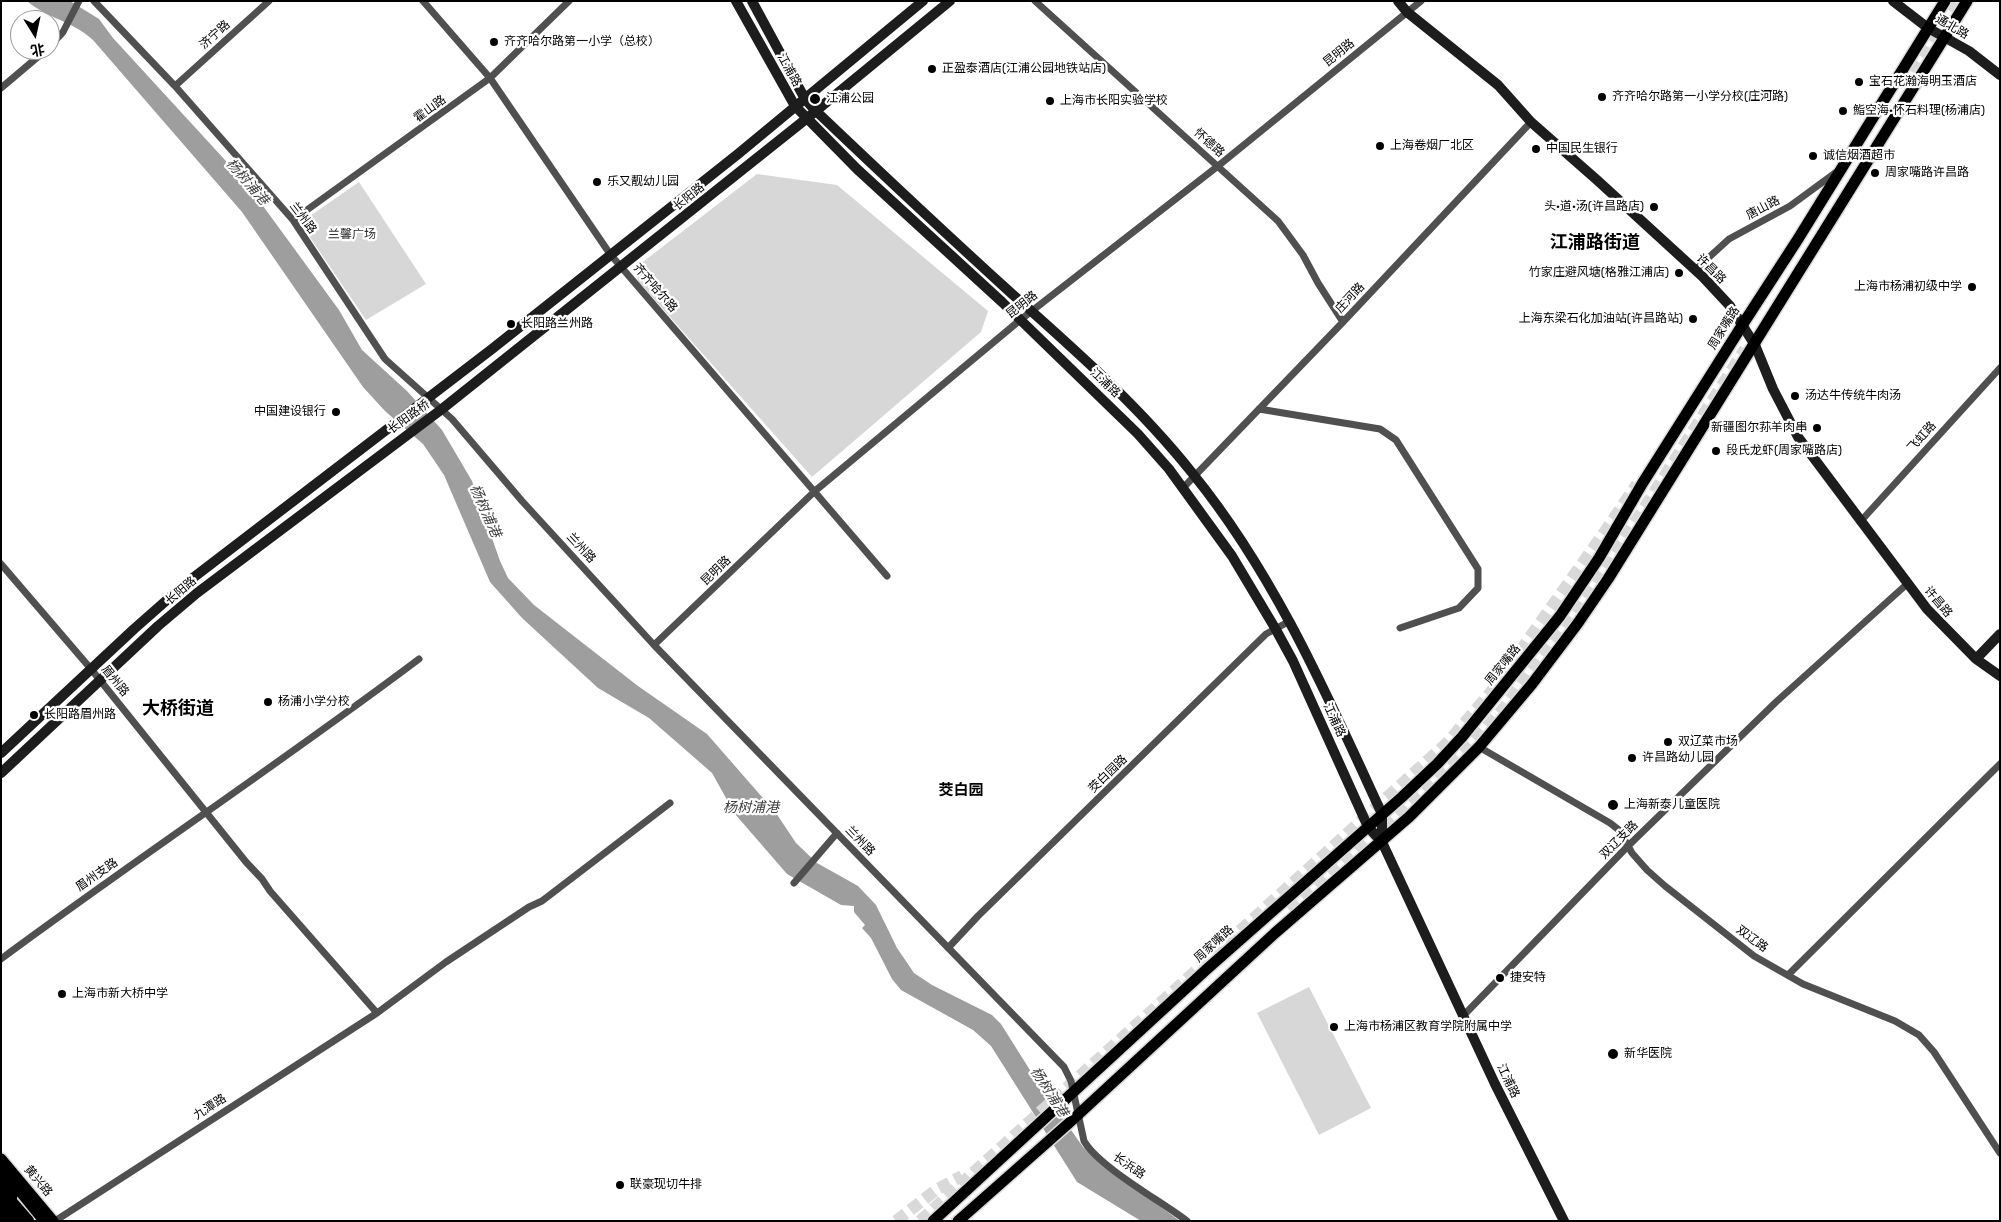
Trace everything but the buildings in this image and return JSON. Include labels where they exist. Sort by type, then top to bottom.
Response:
[{"type":"highway","points":[[1,1167],[45,1221]]},
{"type":"highway","points":[[1,1190],[28,1221]]},
{"type":"highway","points":[[1,1204],[15,1221]]},
{"type":"main road","name":"江浦路","points":[[736,1],[795,106],[806,119],[857,169],[1114,408],[1183,488],[1232,556],[1293,661],[1368,827],[1382,842],[1463,1016],[1564,1221]]},
{"type":"main road","name":"江浦路","points":[[752,1],[805,99],[816,111],[914,204],[1111,382],[1148,420],[1195,475],[1250,554],[1288,622],[1339,721],[1382,814],[1382,842]]},
{"type":"main road","name":"长阳路","points":[[430,398],[738,154],[923,1]]},
{"type":"main road","name":"长阳路","points":[[442,409],[622,267],[950,1]]},
{"type":"main road","name":"许昌路","points":[[1398,1],[1407,12],[1498,85],[1531,122],[1695,270],[1730,306],[1743,324],[1754,345],[1783,410],[1798,437],[1860,522],[1907,584],[1945,629],[1976,659],[2000,676]]},
{"type":"main road","name":"通北路","points":[[1893,1],[1928,28],[1969,51],[2000,75]]},
{"type":"main road","name":"周家嘴路","points":[[933,1221],[1213,963],[1437,764],[1462,737],[1560,616],[1599,558],[1642,484],[1798,239],[1945,1]]},
{"type":"main road","points":[[958,1221],[1073,1119],[1275,933],[1382,842],[1479,747],[1532,684],[1608,579],[1967,1]]},
{"type":"main road","name":"长阳路桥","points":[[382,434],[430,398]]},
{"type":"main road","name":"长阳路桥","points":[[392,446],[442,409]]},
{"type":"main road","name":"长阳路","points":[[1,753],[185,584],[382,434]]},
{"type":"main road","name":"长阳路","points":[[1,773],[158,626],[197,593],[392,446]]},
{"type":"main road","points":[[1976,659],[2000,634]]},
{"type":"main road","name":"黄兴路","points":[[1,1159],[54,1221]]},
{"type":"main road","points":[[1,1182],[33,1221]]},
{"type":"main road","points":[[1,1215],[6,1221]]},
{"type":"street","name":"兰州路","points":[[94,1],[175,86],[293,220],[385,360],[442,409],[522,501],[654,645],[1064,1067],[1073,1091]]},
{"type":"street","name":"济宁路","points":[[175,86],[269,1]]},
{"type":"street","name":"齐齐哈尔路","points":[[423,1],[490,78],[610,254],[887,576]]},
{"type":"street","name":"霍山路","points":[[293,220],[490,78],[569,1]]},
{"type":"street","name":"怀德路","points":[[1035,1],[1278,221],[1304,255],[1318,283],[1343,322]]},
{"type":"street","name":"昆明路","points":[[654,645],[815,492],[1019,321],[1218,166],[1421,1]]},
{"type":"street","points":[[60,35],[78,3]]},
{"type":"street","points":[[1,88],[34,60]]},
{"type":"street","name":"庄河路","points":[[1183,488],[1343,322],[1531,122]]},
{"type":"street","name":"唐山路","points":[[1695,270],[1729,239],[1790,206],[1843,167]]},
{"type":"street","name":"飞虹路","points":[[1860,522],[2000,368]]},
{"type":"street","points":[[1259,409],[1380,429],[1396,440],[1460,539],[1478,570],[1478,588],[1459,608],[1400,628]]},
{"type":"street","name":"眉州路","points":[[1,564],[92,669],[246,862],[377,1013]]},
{"type":"street","name":"双辽支路","points":[[1463,1016],[1628,846],[1776,702],[1907,584]]},
{"type":"street","name":"茭白园路","points":[[948,948],[978,916],[1266,634],[1288,622]]},
{"type":"street","name":"眉州支路","points":[[1,959],[419,659]]},
{"type":"street","name":"双辽路","points":[[1479,747],[1610,823],[1619,830],[1628,846],[1647,870],[1664,886],[1754,956],[1803,984],[1895,1021],[1919,1035],[1934,1052],[2000,1152]]},
{"type":"street","points":[[1788,976],[2000,764]]},
{"type":"street","name":"九潭路","points":[[54,1221],[377,1013],[446,962],[529,907],[542,901],[670,803]]},
{"type":"street","points":[[794,883],[837,833]]},
{"type":"street","name":"长浜路","points":[[1073,1091],[1073,1119],[1089,1150],[1114,1170],[1187,1221]]},
{"type":"green space","points":[[757,174],[837,185],[988,311],[981,332],[812,477],[638,281],[635,268]]},
{"type":"green space","name":"兰馨广场","points":[[359,182],[426,284],[366,320],[305,230],[310,216]]},
{"type":"green space","points":[[1309,987],[1371,1108],[1319,1135],[1257,1013]]},
{"type":"water","name":"杨树浦港","points":[[27,1],[70,1],[99,19],[113,38],[247,184],[339,310],[362,350],[407,391],[442,430],[472,481],[500,561],[508,578],[534,605],[638,686],[707,734],[776,813],[796,843],[817,863],[858,886],[876,905],[897,948],[914,973],[932,985],[992,1015],[1001,1024],[1040,1086],[1083,1147],[1118,1176],[1180,1221],[1141,1221],[1077,1182],[991,1046],[973,1030],[901,990],[892,979],[871,938],[862,928],[865,925],[854,912],[854,906],[841,905],[787,874],[735,814],[712,773],[649,718],[598,688],[522,618],[490,582],[444,475],[423,444],[385,411],[363,387],[242,212],[93,40],[85,33],[60,20],[60,10],[40,10]]},
{"type":"tunnel","points":[[1899,85],[1954,1]]},
{"type":"tunnel","points":[[1291,912],[1466,751],[1503,709],[1601,576],[1745,349]]},
{"type":"tunnel","points":[[920,1221],[1448,742],[1491,692],[1637,484]]},
{"type":"tunnel","points":[[896,1221],[936,1190],[962,1176]]},
{"type":"place","name":"齐齐哈尔路第一小学（总校）","points":[[494,42]]},
{"type":"place","name":"正盈泰酒店(江浦公园地铁站店)","points":[[932,69]]},
{"type":"place","name":"宝石花瀚海明玉酒店","points":[[1859,82]]},
{"type":"place","name":"齐齐哈尔路第一小学分校(庄河路)","points":[[1602,97]]},
{"type":"place","name":"江浦公园","points":[[815,99]]},
{"type":"place","name":"上海市长阳实验学校","points":[[1050,101]]},
{"type":"place","name":"鮨空海·怀石料理(杨浦店)","points":[[1843,111]]},
{"type":"place","name":"上海卷烟厂北区","points":[[1380,146]]},
{"type":"place","name":"中国民生银行","points":[[1536,149]]},
{"type":"place","name":"诚信烟酒超市","points":[[1813,156]]},
{"type":"place","name":"周家嘴路许昌路","points":[[1875,173]]},
{"type":"place","name":"乐又靓幼儿园","points":[[597,182]]},
{"type":"place","name":"头·道·汤(许昌路店)","points":[[1654,207]]},
{"type":"place","name":"竹家庄避风塘(格雅江浦店)","points":[[1679,273]]},
{"type":"place","name":"上海市杨浦初级中学","points":[[1972,287]]},
{"type":"place","name":"上海东梁石化加油站(许昌路站)","points":[[1693,319]]},
{"type":"place","name":"长阳路兰州路","points":[[511,324]]},
{"type":"place","name":"汤达牛传统牛肉汤","points":[[1795,396]]},
{"type":"place","name":"中国建设银行","points":[[336,412]]},
{"type":"place","name":"新疆图尔荪羊肉串","points":[[1817,428]]},
{"type":"place","name":"段氏龙虾(周家嘴路店)","points":[[1716,451]]},
{"type":"place","name":"杨浦小学分校","points":[[268,702]]},
{"type":"place","name":"长阳路眉州路","points":[[34,715]]},
{"type":"place","name":"双辽菜市场","points":[[1668,742]]},
{"type":"place","name":"许昌路幼儿园","points":[[1632,758]]},
{"type":"place","name":"上海新泰儿童医院","points":[[1613,805]]},
{"type":"place","name":"捷安特","points":[[1500,978]]},
{"type":"place","name":"上海市新大桥中学","points":[[62,994]]},
{"type":"place","name":"上海市杨浦区教育学院附属中学","points":[[1334,1027]]},
{"type":"place","name":"新华医院","points":[[1613,1054]]},
{"type":"place","name":"联豪现切牛排","points":[[620,1185]]},
{"type":"district","name":"江浦路街道","points":[[1595,243]]},
{"type":"district","name":"大桥街道","points":[[178,709]]},
{"type":"district","name":"茭白园","points":[[961,791]]}]
